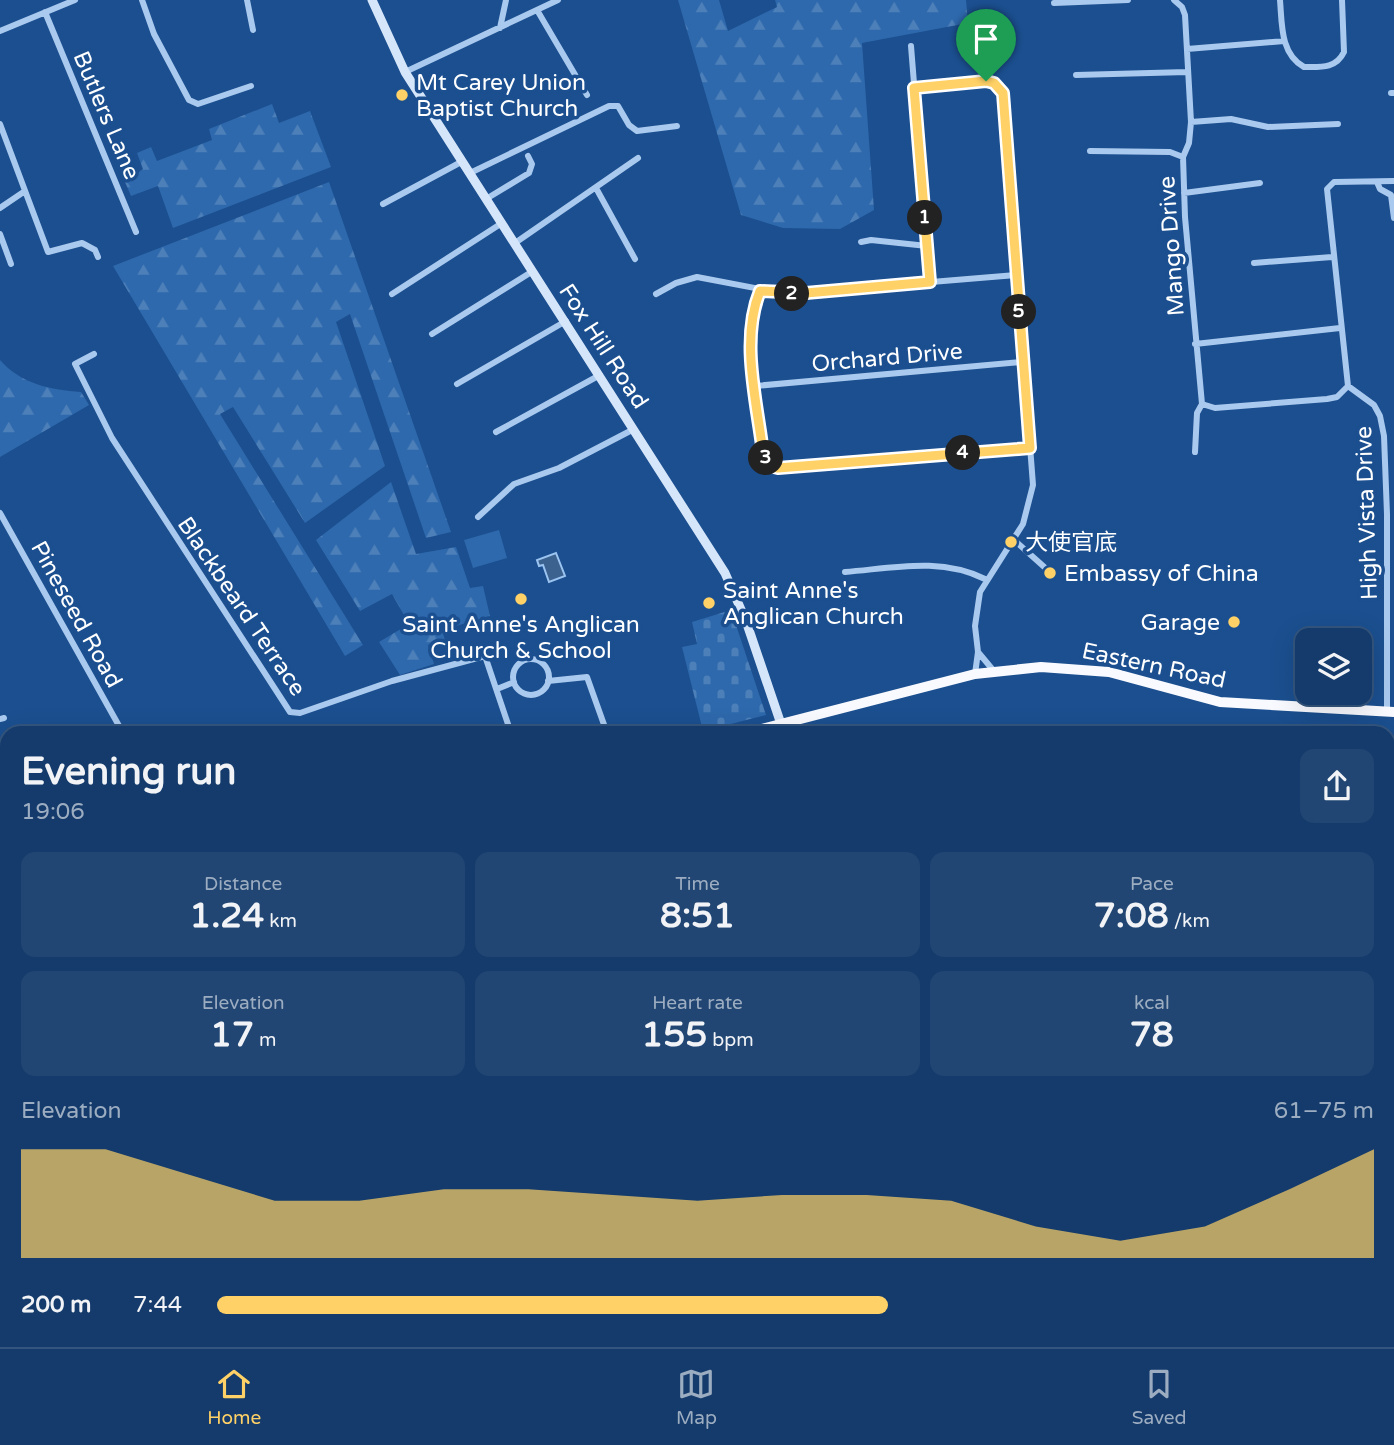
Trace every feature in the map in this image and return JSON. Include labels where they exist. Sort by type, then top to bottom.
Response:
[{"type":"highway","name":"Eastern Road","points":[[773,726],[993,670],[1041,667],[1109,672],[1220,702],[1391,712]]},
{"type":"main road","name":"Fox Hill Road","points":[[372,0],[405,72],[729,580],[781,724]]},
{"type":"street","points":[[0,31],[75,0]]},
{"type":"street","points":[[142,0],[159,45],[189,100],[198,104],[251,86]]},
{"type":"street","points":[[247,0],[253,30]]},
{"type":"street","points":[[499,28],[506,0]]},
{"type":"street","points":[[405,72],[558,0]]},
{"type":"street","points":[[1055,3],[1128,0]]},
{"type":"street","name":"Mango Drive","points":[[1174,0],[1185,15],[1186,72],[1191,122],[1189,143],[1183,157],[1195,344],[1202,404],[1197,413],[1195,452]]},
{"type":"street","points":[[1280,0],[1284,41],[1296,63],[1304,67],[1334,64],[1344,52],[1342,0]]},
{"type":"street","points":[[537,10],[587,95]]},
{"type":"street","name":"Butlers Lane","points":[[45,12],[136,232]]},
{"type":"street","points":[[1187,49],[1284,41]]},
{"type":"street","points":[[911,46],[930,282]]},
{"type":"street","points":[[1076,75],[1186,72]]},
{"type":"street","points":[[914,88],[986,81],[994,83],[1003,93],[1033,485],[1030,504],[1014,540],[985,579],[976,607],[978,652],[975,674]]},
{"type":"street","points":[[470,173],[609,106],[618,106],[629,125],[637,131],[677,126]]},
{"type":"street","points":[[1191,122],[1231,119],[1268,127],[1338,124]]},
{"type":"street","points":[[0,124],[48,252],[82,243],[95,250],[98,257]]},
{"type":"street","points":[[1090,151],[1170,152],[1183,157]]},
{"type":"street","points":[[486,199],[528,173],[531,164],[528,156]]},
{"type":"street","points":[[515,243],[638,158]]},
{"type":"street","points":[[383,204],[463,162]]},
{"type":"street","points":[[1202,404],[1215,408],[1327,399],[1338,397],[1348,386],[1332,257],[1328,186],[1334,183],[1394,181]]},
{"type":"street","points":[[1377,182],[1380,189],[1391,195],[1394,218]]},
{"type":"street","points":[[1184,193],[1261,183]]},
{"type":"street","points":[[596,188],[635,259]]},
{"type":"street","points":[[0,208],[25,191]]},
{"type":"street","points":[[392,294],[502,223]]},
{"type":"street","points":[[0,234],[11,264]]},
{"type":"street","points":[[861,242],[870,240],[927,246]]},
{"type":"street","points":[[1254,263],[1332,257]]},
{"type":"street","points":[[432,334],[533,271]]},
{"type":"street","points":[[656,294],[697,276],[760,291],[806,293],[1016,275]]},
{"type":"street","points":[[760,291],[753,307],[751,325],[763,453],[769,466],[778,468],[1030,448]]},
{"type":"street","points":[[457,384],[566,321]]},
{"type":"street","points":[[1195,344],[1340,328]]},
{"type":"street","name":"Blackbeard Terrace","points":[[94,354],[75,364],[112,438],[289,712],[300,713],[480,655],[488,659],[509,726]]},
{"type":"street","name":"Orchard Drive","points":[[755,386],[1022,362]]},
{"type":"street","points":[[496,432],[600,375]]},
{"type":"street","name":"High Vista Drive","points":[[1348,386],[1374,405],[1380,415],[1384,436],[1391,712]]},
{"type":"street","points":[[478,517],[514,484],[559,468],[634,429]]},
{"type":"street","name":"Pineseed Road","points":[[0,513],[118,726]]},
{"type":"street","points":[[1014,540],[1052,573]]},
{"type":"street","points":[[845,572],[944,565],[961,568],[985,579]]},
{"type":"street","points":[[978,652],[993,670]]},
{"type":"street","points":[[527,660],[543,665],[548,681],[542,691],[531,695],[520,692],[514,682],[514,671],[527,660]]},
{"type":"street","points":[[548,681],[587,677],[604,726]]},
{"type":"street","points":[[497,689],[514,682]]},
{"type":"green space","points":[[678,0],[719,0],[728,31],[777,7],[775,0],[966,0],[968,23],[862,43],[874,210],[840,229],[783,228],[741,215]]},
{"type":"green space","points":[[272,104],[279,123],[310,111],[331,167],[173,228],[158,186],[131,196],[125,182],[143,169],[137,153],[151,147],[157,161],[212,140],[209,129]]},
{"type":"green space","points":[[329,182],[451,532],[426,538],[350,314],[336,322],[385,466],[305,523],[233,407],[220,414],[363,645],[345,656],[113,266]]},
{"type":"green space","points":[[0,360],[17,375],[37,384],[81,392],[89,405],[0,457]]},
{"type":"green space","points":[[391,482],[416,554],[456,547],[470,588],[483,586],[490,616],[442,630],[445,640],[428,645],[434,664],[400,675],[379,642],[409,624],[392,594],[360,611],[316,540]]},
{"type":"green space","points":[[499,530],[507,558],[473,568],[464,540]]},
{"type":"green space","points":[[731,610],[766,715],[723,726],[702,726],[682,647],[697,644],[692,622]]},
{"type":"shaded area","points":[[556,553],[565,576],[549,582],[543,565],[539,566],[537,560]]},
{"type":"place","name":"Mt Carey Union Baptist Church","points":[[402,95]]},
{"type":"place","name":"大使官底","points":[[1011,542]]},
{"type":"place","name":"Embassy of China","points":[[1050,573]]},
{"type":"place","name":"Saint Anne's Anglican Church & School","points":[[521,599]]},
{"type":"place","name":"Saint Anne's Anglican Church","points":[[709,603]]},
{"type":"place","name":"Garage","points":[[1234,622]]},
{"type":"route","points":[[986,81],[994,83],[1003,93],[1030,448],[778,468],[769,466],[763,453],[751,349],[753,307],[760,291],[806,293],[930,282],[914,88],[986,81]]}]
